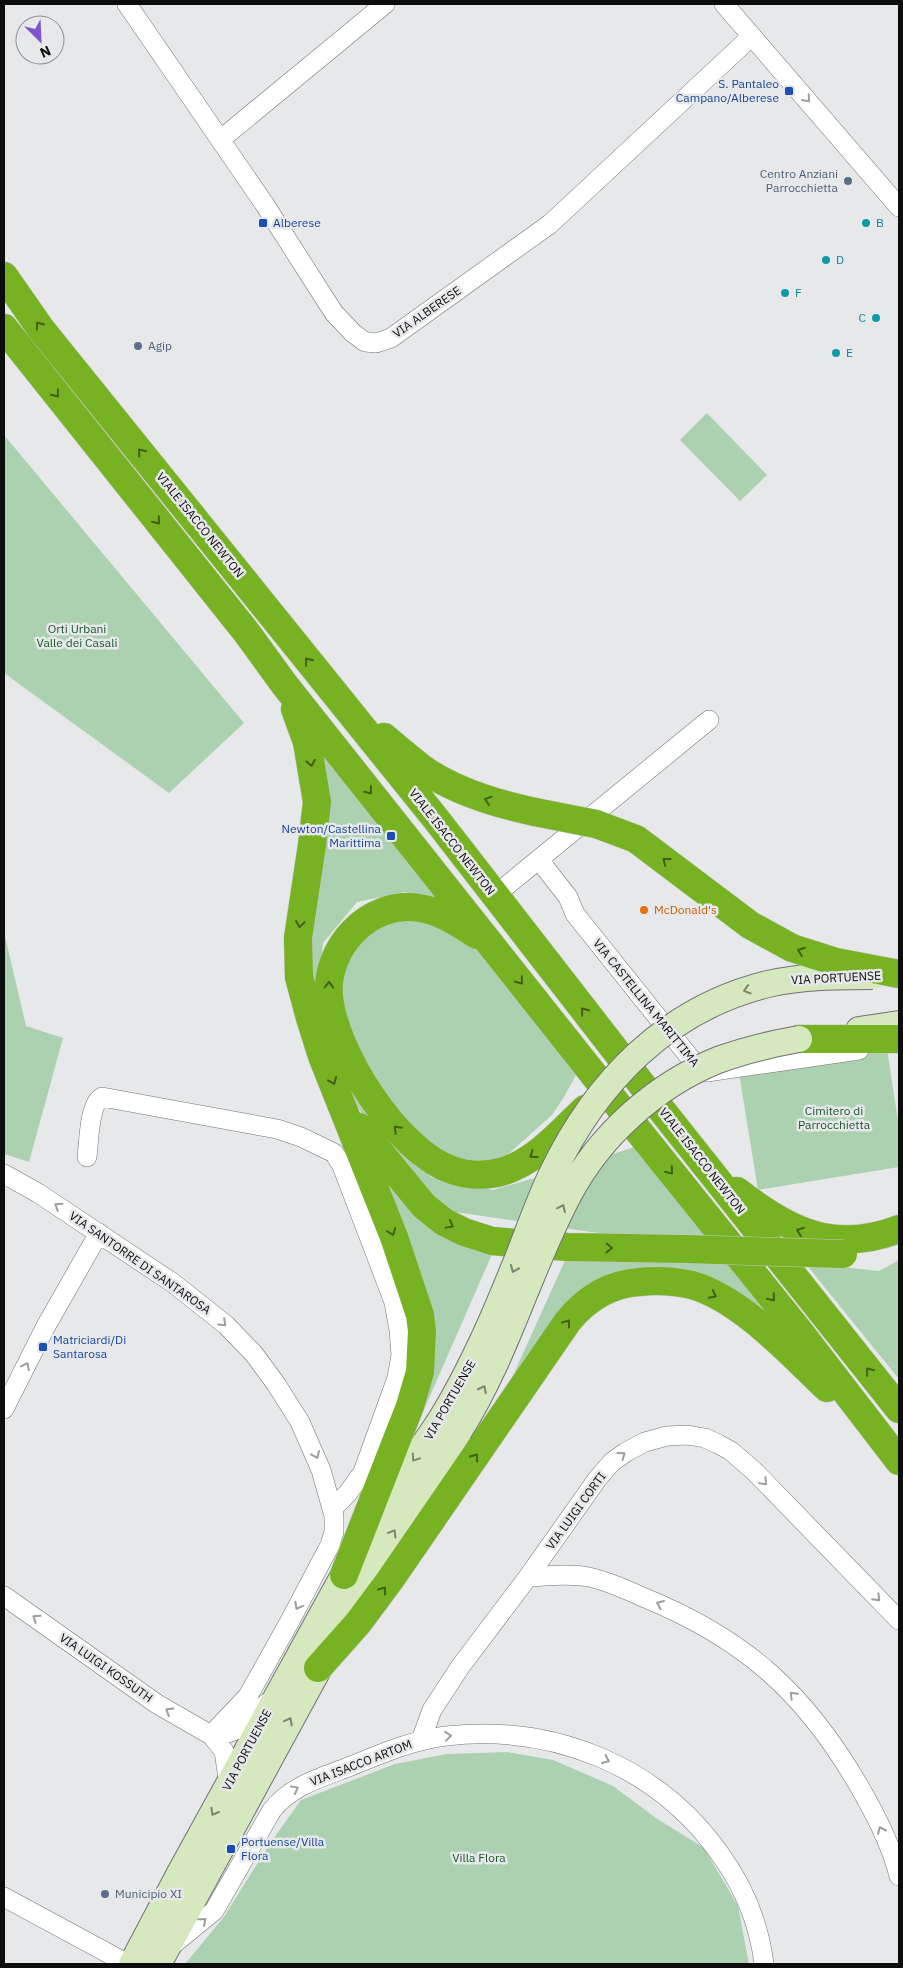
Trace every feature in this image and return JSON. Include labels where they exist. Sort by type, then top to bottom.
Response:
[{"type":"highway","name":"VIALE ISACCO NEWTON","points":[[4,276],[41,329],[436,819],[705,1166],[899,1410]]},
{"type":"highway","points":[[4,328],[893,1452]]},
{"type":"highway","points":[[284,684],[307,742],[317,802],[298,938],[299,977],[322,1056],[394,1237],[417,1306],[422,1331],[423,1348],[420,1372],[402,1429],[344,1575]]},
{"type":"highway","points":[[338,699],[423,769],[437,778],[491,801],[596,824],[636,839],[750,925],[792,948],[836,962],[899,975]]},
{"type":"highway","points":[[490,942],[438,913],[417,907],[398,908],[376,914],[356,928],[344,941],[329,978],[329,998],[347,1054],[366,1089],[390,1121],[422,1153],[451,1170],[480,1174],[496,1173],[522,1163],[546,1145],[595,1100]]},
{"type":"highway","points":[[799,1039],[890,1043]]},
{"type":"highway","points":[[346,1113],[424,1206],[444,1222],[459,1230],[482,1238],[504,1242],[567,1247],[843,1254],[873,1254],[899,1250]]},
{"type":"highway","points":[[705,1166],[766,1213],[800,1231],[824,1237],[852,1238],[871,1236],[899,1229]]},
{"type":"highway","points":[[318,1668],[358,1623],[386,1585],[574,1314],[588,1300],[613,1287],[631,1282],[663,1281],[691,1285],[728,1302],[753,1319],[893,1452]]},
{"type":"main road","name":"VIA PORTUENSE","points":[[161,1958],[403,1515],[450,1424],[460,1388],[477,1354],[552,1175],[577,1128],[595,1100],[615,1076],[646,1047],[690,1016],[728,997],[748,990],[794,980],[822,977],[899,975]]},
{"type":"main road","name":"VIA PORTUENSE","points":[[132,1964],[279,1692],[387,1501],[489,1377],[564,1204],[584,1170],[605,1142],[622,1123],[649,1100],[716,1061],[746,1051],[799,1039],[899,1024]]},
{"type":"street","name":"VIA ALBERESE","points":[[127,4],[265,205],[334,313],[361,340],[369,343],[376,343],[391,338],[550,224],[752,36]]},
{"type":"street","points":[[724,4],[899,207]]},
{"type":"street","points":[[220,140],[381,7]]},
{"type":"street","points":[[494,896],[708,720]]},
{"type":"street","name":"VIA CASTELLINA MARITTIMA","points":[[539,860],[568,897],[575,914],[699,1069],[707,1072],[890,1043]]},
{"type":"street","points":[[87,1157],[93,1109],[96,1100],[102,1096],[277,1130],[301,1137],[334,1153],[342,1166],[394,1302],[399,1330],[400,1355],[397,1378],[363,1472],[334,1508]]},
{"type":"street","name":"VIA SANTORRE DI SANTAROSA","points":[[4,1174],[38,1193],[99,1233],[192,1297],[221,1321],[254,1354],[276,1384],[306,1434],[320,1465],[334,1508],[334,1524],[330,1546],[292,1619],[248,1696],[212,1735]]},
{"type":"street","points":[[4,1409],[46,1326],[99,1233]]},
{"type":"street","name":"VIA LUIGI CORTI","points":[[421,1740],[428,1718],[436,1702],[598,1478],[612,1462],[626,1452],[645,1442],[667,1436],[687,1435],[704,1438],[718,1444],[742,1459],[899,1620]]},
{"type":"street","points":[[528,1577],[576,1575],[604,1581],[672,1609],[750,1656],[796,1698],[837,1749],[872,1810],[899,1876]]},
{"type":"street","name":"VIA LUIGI KOSSUTH","points":[[4,1596],[157,1704],[212,1735],[224,1751],[229,1784]]},
{"type":"street","points":[[212,1735],[226,1734],[237,1730],[279,1692]]},
{"type":"street","name":"VIA ISACCO ARTOM","points":[[161,1958],[214,1910],[272,1810],[284,1796],[301,1786],[382,1753],[421,1740],[453,1735],[482,1734],[524,1736],[552,1741],[605,1759],[658,1790],[688,1815],[709,1838],[733,1872],[746,1898],[756,1925],[764,1964]]},
{"type":"street","points":[[4,1897],[128,1964]]},
{"type":"green space","points":[[707,413],[767,475],[740,501],[680,440]]},
{"type":"green space","name":"Orti Urbani Valle dei Casali","points":[[4,435],[244,723],[169,793],[4,673]]},
{"type":"green space","points":[[317,739],[437,900],[405,892],[357,902],[323,943],[317,995],[383,1127],[431,1177],[493,1190],[634,1147],[708,1235],[605,1234],[448,1211],[376,1137],[343,1082],[303,956]]},
{"type":"green space","points":[[413,914],[451,930],[498,967],[577,1073],[552,1115],[505,1157],[469,1165],[440,1153],[396,1116],[357,1058],[342,1001],[343,952],[371,921]]},
{"type":"green space","points":[[4,932],[26,1026],[63,1038],[29,1162],[4,1154]]},
{"type":"green space","name":"Cimitero di Parrocchietta","points":[[887,1049],[899,1127],[899,1167],[758,1190],[739,1073]]},
{"type":"green space","points":[[371,1158],[493,1252],[419,1421],[424,1386]]},
{"type":"green space","points":[[567,1256],[731,1265],[800,1344],[745,1297],[580,1291],[511,1380]]},
{"type":"green space","points":[[899,1260],[899,1379],[805,1263],[879,1271]]},
{"type":"green space","name":"Villa Flora","points":[[507,1752],[553,1760],[613,1786],[656,1818],[704,1848],[738,1906],[749,1964],[185,1964],[223,1918],[271,1842],[301,1800],[395,1764],[447,1754]]},
{"type":"place","name":"S. Pantaleo Campano/Alberese","points":[[789,91]]},
{"type":"place","name":"Centro Anziani Parrocchietta","points":[[848,181]]},
{"type":"place","name":"Alberese","points":[[263,223]]},
{"type":"place","name":"B","points":[[866,223]]},
{"type":"place","name":"D","points":[[826,260]]},
{"type":"place","name":"F","points":[[785,293]]},
{"type":"place","name":"C","points":[[876,318]]},
{"type":"place","name":"Agip","points":[[138,346]]},
{"type":"place","name":"E","points":[[836,353]]},
{"type":"place","name":"Newton/Castellina Marittima","points":[[391,836]]},
{"type":"place","name":"McDonald's","points":[[644,910]]},
{"type":"place","name":"Matriciardi/Di Santarosa","points":[[43,1347]]},
{"type":"place","name":"Portuense/Villa Flora","points":[[231,1849]]},
{"type":"place","name":"Municipio XI","points":[[105,1894]]}]
